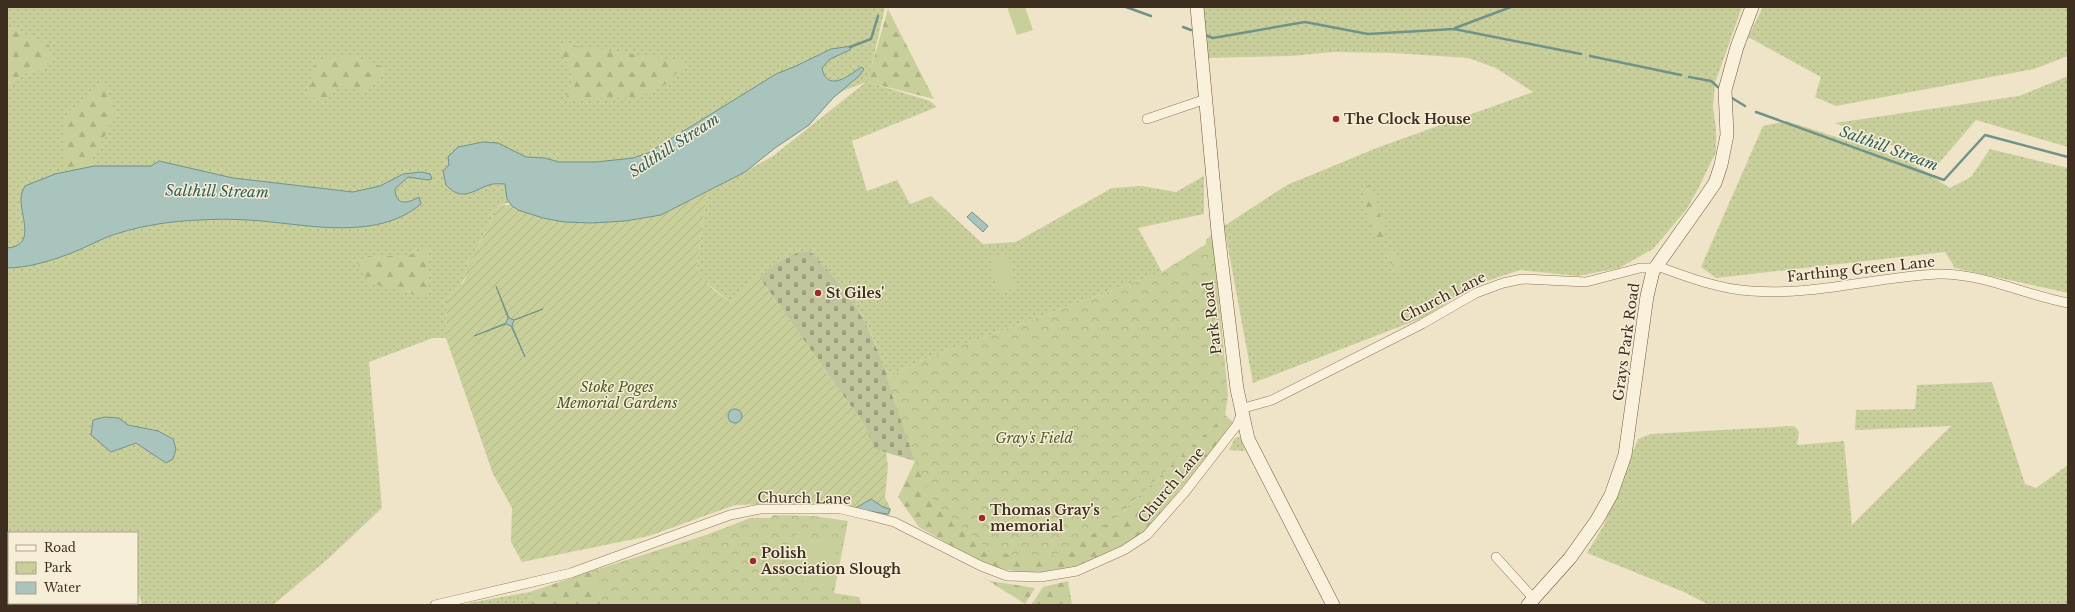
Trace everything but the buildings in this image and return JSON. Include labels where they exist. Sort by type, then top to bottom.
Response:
[{"type":"main road","name":"Park Road","points":[[1197,7],[1218,232],[1237,389],[1242,413],[1248,439],[1333,605]]},
{"type":"main road","name":"Grays Park Road","points":[[1531,602],[1570,558],[1598,520],[1611,496],[1625,455],[1647,296],[1655,268],[1715,182],[1727,135],[1725,90],[1739,40],[1752,7]]},
{"type":"street","points":[[1147,120],[1206,99]]},
{"type":"street","name":"Church Lane","points":[[435,605],[453,603],[571,573],[730,515],[760,509],[841,509],[894,522],[981,566],[1007,576],[1041,578],[1077,571],[1124,550],[1148,535],[1185,492],[1237,425],[1244,408],[1272,400],[1422,324],[1476,293],[1503,283],[1522,279],[1586,282],[1640,268],[1655,268]]},
{"type":"street","name":"Farthing Green Lane","points":[[1655,268],[1695,280],[1750,291],[1799,291],[1939,274],[1972,278],[2068,303]]},
{"type":"street","points":[[1496,557],[1531,602]]},
{"type":"green space","points":[[7,7],[885,7],[868,82],[930,101],[937,107],[852,141],[867,191],[897,180],[910,204],[931,196],[983,244],[1016,242],[1112,188],[1142,186],[1176,192],[1204,176],[1204,214],[1138,228],[1162,272],[925,359],[886,378],[878,350],[865,323],[843,290],[809,251],[787,257],[759,277],[731,303],[703,280],[697,265],[707,192],[773,156],[866,82],[648,167],[500,205],[465,270],[466,277],[447,302],[446,338],[433,338],[369,362],[382,508],[329,558],[273,605],[142,605],[138,591],[138,532],[8,532],[7,599],[7,85],[25,73],[43,69],[48,45],[7,26]]},
{"type":"green space","points":[[1007,7],[1025,7],[1033,30],[1017,35]]},
{"type":"green space","points":[[1202,7],[1742,7],[1715,83],[1713,107],[1716,128],[1716,152],[1686,210],[1653,249],[1619,268],[1578,276],[1520,270],[1475,285],[1425,317],[1253,383],[1224,226],[1287,185],[1379,147],[1533,92],[1496,68],[1468,58],[1393,53],[1333,52],[1291,56],[1206,58]]},
{"type":"green space","points":[[1763,7],[2068,7],[2068,56],[2034,69],[1836,106],[1815,97],[1821,77],[1748,37]]},
{"type":"green space","points":[[888,9],[934,99],[867,82]]},
{"type":"green space","points":[[7,26],[49,45],[51,59],[43,69],[25,73],[7,85]]},
{"type":"green space","points":[[562,44],[687,62],[666,84],[637,98],[566,99],[574,77],[560,52]]},
{"type":"green space","points":[[354,57],[384,67],[379,82],[364,91],[341,86],[325,99],[308,98],[316,59]]},
{"type":"green space","points":[[2068,76],[2068,147],[1976,120],[1938,164],[1835,123],[2019,96]]},
{"type":"green space","points":[[100,82],[109,93],[115,116],[88,168],[66,170],[63,125],[70,110],[83,104]]},
{"type":"green space","points":[[1787,121],[1907,160],[1950,188],[1971,177],[1990,149],[2068,168],[2068,293],[1955,268],[1945,252],[1716,278],[1701,267],[1763,126]]},
{"type":"green space","points":[[1370,185],[1386,232],[1383,240],[1378,239],[1374,233],[1365,207],[1364,187]]},
{"type":"green space","name":"Stoke Poges Memorial Gardens","points":[[707,192],[697,265],[702,277],[710,287],[731,303],[759,277],[865,426],[874,449],[886,452],[888,466],[885,497],[891,510],[889,516],[853,509],[770,504],[735,505],[649,536],[522,562],[511,542],[512,508],[493,474],[446,338],[447,302],[450,294],[457,284],[462,284],[466,278],[465,270],[500,205],[511,205],[518,210],[564,222],[625,221],[661,215]]},
{"type":"green space","name":"Gray's Field","points":[[1213,234],[1228,396],[1225,415],[1116,518],[1074,547],[1048,558],[1015,557],[985,546],[934,502],[915,461],[886,378],[925,359],[1162,272],[1206,244],[1206,240]]},
{"type":"green space","points":[[1392,246],[1401,267],[1399,272],[1388,260],[1385,251]]},
{"type":"green space","points":[[428,247],[429,296],[419,296],[370,283],[356,261],[369,256],[407,256]]},
{"type":"green space","points":[[809,251],[818,259],[844,291],[867,326],[884,367],[915,461],[874,449],[865,426],[759,277],[789,257]]},
{"type":"green space","points":[[1008,254],[1016,289],[997,293],[990,257]]},
{"type":"green space","points":[[1992,382],[2025,484],[2036,488],[2068,465],[2068,605],[1709,605],[1684,592],[1587,553],[1604,525],[1638,439],[1651,434],[1792,426],[1799,432],[1797,445],[1844,441],[1852,525],[1951,426],[1855,430],[1856,410],[1915,409],[1917,385]]},
{"type":"green space","points":[[1225,415],[1235,424],[1146,530],[1118,549],[1077,567],[1035,575],[987,566],[919,527],[898,497],[915,461],[922,471],[1116,518]]},
{"type":"green space","points":[[1240,437],[1245,451],[1229,450],[1235,438]]},
{"type":"green space","points":[[774,515],[813,516],[848,521],[834,593],[859,597],[862,605],[602,605],[592,571],[709,534],[750,518],[770,518]]},
{"type":"green space","points":[[795,534],[838,545],[827,587],[784,576]]},
{"type":"green space","points":[[592,571],[602,605],[531,605],[530,592]]},
{"type":"green space","points":[[981,576],[990,581],[1035,588],[1025,604]]},
{"type":"green space","points":[[1068,581],[1072,605],[1031,605],[1043,587]]},
{"type":"green space","points":[[530,592],[531,605],[470,605],[469,603]]},
{"type":"water","points":[[852,46],[850,50],[830,59],[822,68],[825,76],[829,80],[839,80],[845,78],[861,67],[864,69],[859,76],[833,98],[809,125],[775,148],[745,172],[661,215],[625,221],[592,223],[564,222],[543,218],[518,210],[511,205],[507,199],[505,184],[491,184],[467,194],[457,193],[446,185],[443,171],[449,165],[448,157],[458,147],[483,142],[498,143],[526,157],[545,158],[559,162],[596,162],[633,158],[648,153],[776,74],[831,49]]},
{"type":"water","points":[[159,161],[233,178],[353,192],[380,186],[403,174],[422,172],[430,174],[432,179],[428,180],[408,177],[395,189],[396,195],[400,201],[403,202],[411,201],[419,197],[421,204],[402,216],[382,223],[360,227],[338,228],[236,219],[169,222],[113,235],[50,261],[24,267],[7,268],[7,248],[16,246],[24,237],[25,230],[21,200],[25,186],[55,174],[94,166],[151,166]]},
{"type":"water","points":[[972,212],[988,226],[983,232],[967,217]]},
{"type":"water","points":[[496,286],[509,318],[514,320],[512,326],[525,357],[511,326],[506,324],[474,336],[506,323],[508,318]]},
{"type":"water","points":[[732,409],[738,409],[742,413],[742,419],[738,423],[732,423],[728,419],[728,413]]},
{"type":"water","points":[[105,417],[119,418],[128,425],[158,431],[173,439],[176,449],[173,459],[166,463],[136,443],[111,452],[91,435],[93,420]]},
{"type":"water","points":[[871,499],[883,507],[890,509],[888,514],[854,509]]},
{"type":"waterway","name":"Salthill Stream","points":[[1126,7],[1151,16]]},
{"type":"waterway","points":[[1455,28],[1511,7]]},
{"type":"waterway","name":"Salthill Stream","points":[[850,47],[871,39],[878,16]]},
{"type":"waterway","name":"Salthill Stream","points":[[1205,35],[1213,38],[1305,22],[1368,34],[1454,29],[1581,54]]},
{"type":"waterway","name":"Salthill Stream","points":[[1183,27],[1191,30]]},
{"type":"waterway","name":"Salthill Stream","points":[[1590,56],[1681,75]]},
{"type":"waterway","name":"Salthill Stream","points":[[1689,77],[1711,81],[1719,88]]},
{"type":"waterway","name":"Salthill Stream","points":[[1732,98],[1745,106]]},
{"type":"waterway","name":"Salthill Stream","points":[[1756,112],[1944,180],[1985,135],[2068,157]]},
{"type":"place","name":"The Clock House","points":[[1336,119]]},
{"type":"place","name":"St Giles'","points":[[818,293]]},
{"type":"place","name":"Thomas Gray's memorial","points":[[982,518]]},
{"type":"place","name":"Polish Association Slough","points":[[753,561]]}]
